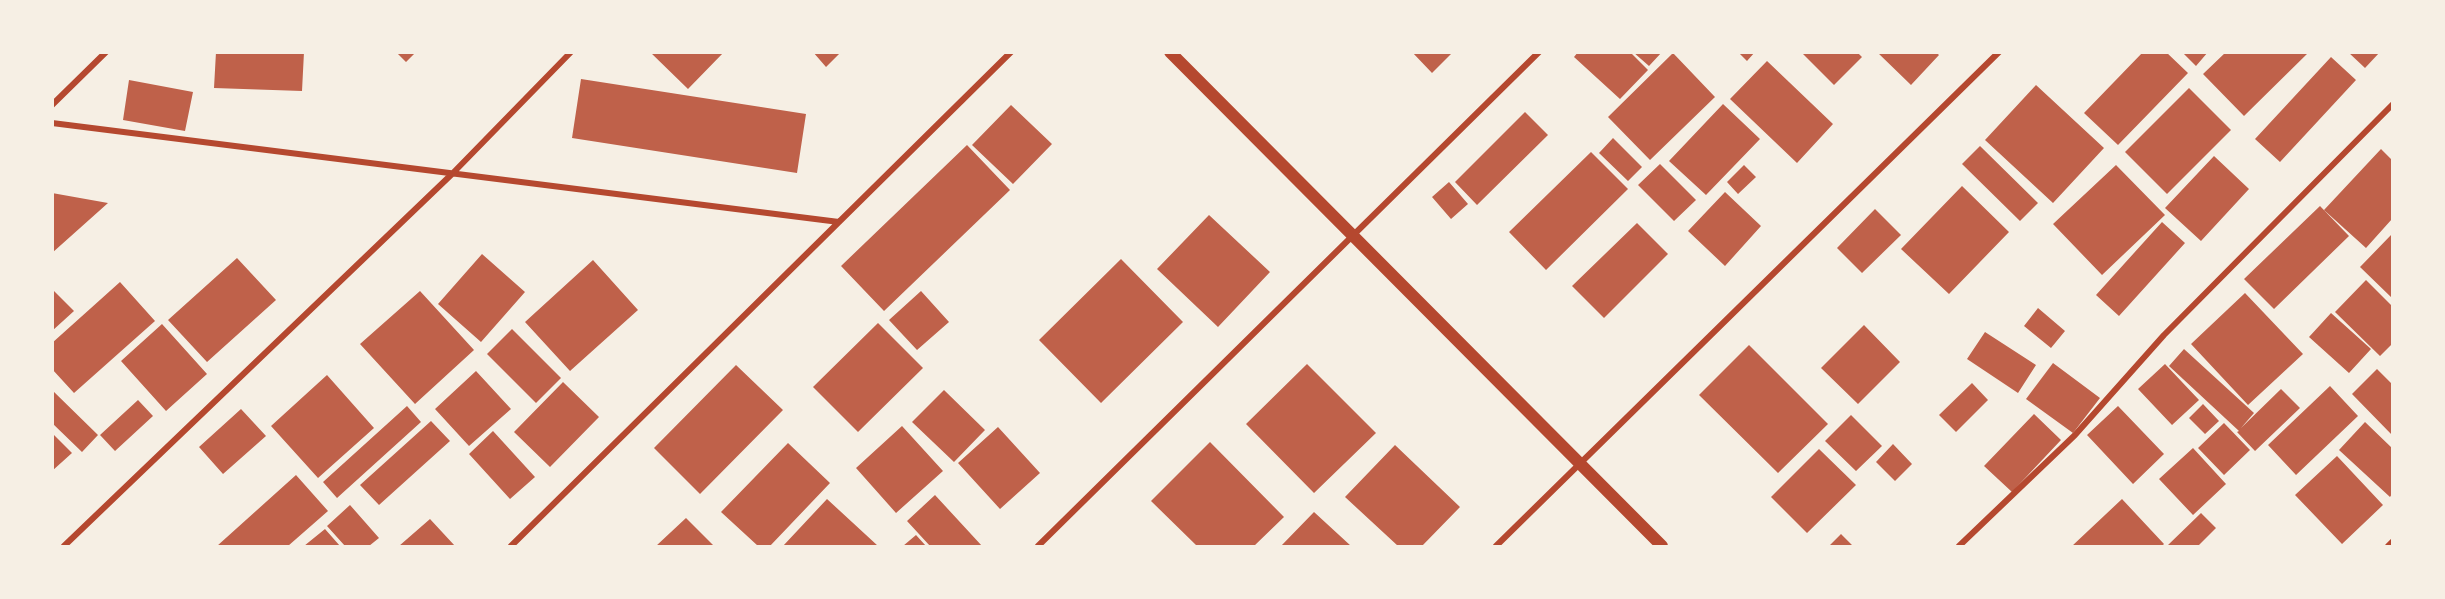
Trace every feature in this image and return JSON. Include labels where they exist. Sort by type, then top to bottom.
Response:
[{"type":"main road","points":[[1170,52],[1662,546]]},
{"type":"street","points":[[52,105],[106,52]]},
{"type":"street","points":[[64,546],[452,174],[571,52]]},
{"type":"street","points":[[511,546],[1011,52]]},
{"type":"street","points":[[1038,546],[1539,52]]},
{"type":"street","points":[[1496,546],[1999,52]]},
{"type":"street","points":[[1959,546],[2075,435],[2164,335],[2392,105]]},
{"type":"street","points":[[52,123],[839,222]]},
{"type":"street","points":[[2388,546],[2392,542]]},
{"type":"building","points":[[216,52],[304,52],[302,91],[214,88]]},
{"type":"building","points":[[396,52],[416,52],[406,62]]},
{"type":"building","points":[[650,52],[724,52],[688,89]]},
{"type":"building","points":[[813,52],[841,52],[826,67]]},
{"type":"building","points":[[1412,52],[1453,52],[1432,73]]},
{"type":"building","points":[[1578,52],[1630,52],[1648,70],[1620,99],[1574,57]]},
{"type":"building","points":[[1633,52],[1662,52],[1649,66]]},
{"type":"building","points":[[1738,52],[1755,52],[1747,61]]},
{"type":"building","points":[[1801,52],[1857,52],[1862,57],[1834,85]]},
{"type":"building","points":[[1877,52],[1936,52],[1939,55],[1911,85]]},
{"type":"building","points":[[2143,52],[2166,52],[2188,73],[2118,145],[2084,113]]},
{"type":"building","points":[[2182,52],[2208,52],[2196,66]]},
{"type":"building","points":[[2226,52],[2309,52],[2244,116],[2203,74]]},
{"type":"building","points":[[2348,52],[2380,52],[2365,68]]},
{"type":"building","points":[[1673,53],[1715,97],[1650,160],[1608,117]]},
{"type":"building","points":[[2331,57],[2356,80],[2280,162],[2255,139]]},
{"type":"building","points":[[1767,61],[1833,124],[1797,163],[1730,99]]},
{"type":"building","points":[[581,79],[806,114],[797,173],[572,138]]},
{"type":"building","points":[[129,80],[193,92],[185,131],[123,120]]},
{"type":"building","points":[[2036,85],[2104,148],[2053,203],[1985,140]]},
{"type":"building","points":[[2189,88],[2231,130],[2167,194],[2125,152]]},
{"type":"building","points":[[1723,104],[1760,139],[1706,195],[1669,161]]},
{"type":"building","points":[[1011,105],[1052,144],[1013,184],[972,145]]},
{"type":"building","points":[[1525,112],[1548,135],[1477,205],[1455,182]]},
{"type":"building","points":[[1613,138],[1642,167],[1628,181],[1599,153]]},
{"type":"building","points":[[967,145],[1010,190],[884,311],[841,266]]},
{"type":"building","points":[[1980,146],[2038,203],[2020,221],[1962,164]]},
{"type":"building","points":[[2381,149],[2392,160],[2392,219],[2366,248],[2324,210]]},
{"type":"building","points":[[1591,152],[1628,189],[1546,270],[1509,232]]},
{"type":"building","points":[[2214,156],[2249,189],[2201,241],[2165,208]]},
{"type":"building","points":[[1660,164],[1696,200],[1674,221],[1638,185]]},
{"type":"building","points":[[1744,165],[1756,177],[1738,194],[1727,182]]},
{"type":"building","points":[[2116,165],[2165,215],[2102,275],[2053,224]]},
{"type":"building","points":[[1449,182],[1468,204],[1451,219],[1432,197]]},
{"type":"building","points":[[1962,186],[2009,232],[1949,294],[1901,249]]},
{"type":"building","points":[[1725,192],[1761,226],[1725,266],[1688,231]]},
{"type":"building","points":[[52,193],[108,203],[52,253]]},
{"type":"building","points":[[2320,206],[2349,236],[2274,309],[2244,279]]},
{"type":"building","points":[[1875,209],[1901,235],[1862,273],[1837,248]]},
{"type":"building","points":[[1209,215],[1270,272],[1218,327],[1157,269]]},
{"type":"building","points":[[2162,222],[2185,243],[2119,316],[2096,295]]},
{"type":"building","points":[[1637,223],[1668,254],[1604,318],[1572,286]]},
{"type":"building","points":[[2392,234],[2392,298],[2360,267]]},
{"type":"building","points":[[482,254],[525,292],[481,342],[438,304]]},
{"type":"building","points":[[237,258],[276,300],[207,362],[168,320]]},
{"type":"building","points":[[1121,259],[1183,322],[1101,403],[1039,340]]},
{"type":"building","points":[[593,260],[638,310],[570,371],[525,322]]},
{"type":"building","points":[[2366,280],[2392,306],[2392,344],[2380,356],[2335,312]]},
{"type":"building","points":[[120,282],[155,321],[74,393],[52,369],[52,343]]},
{"type":"building","points":[[52,289],[74,311],[52,331]]},
{"type":"building","points":[[420,291],[474,350],[415,404],[360,344]]},
{"type":"building","points":[[921,291],[949,322],[917,350],[889,320]]},
{"type":"building","points":[[2245,293],[2303,354],[2248,405],[2191,344]]},
{"type":"building","points":[[2038,308],[2065,331],[2051,348],[2024,326]]},
{"type":"building","points":[[2331,313],[2371,349],[2349,373],[2309,337]]},
{"type":"building","points":[[878,323],[923,368],[858,432],[813,387]]},
{"type":"building","points":[[162,324],[207,374],[166,411],[121,361]]},
{"type":"building","points":[[1864,325],[1900,362],[1858,404],[1821,368]]},
{"type":"building","points":[[512,329],[561,378],[536,403],[487,354]]},
{"type":"building","points":[[1985,332],[2036,365],[2018,393],[1967,359]]},
{"type":"building","points":[[1749,345],[1828,424],[1778,473],[1699,395]]},
{"type":"building","points":[[2184,349],[2254,413],[2241,428],[2281,389],[2300,408],[2255,451],[2237,432],[2239,431],[2169,366]]},
{"type":"building","points":[[2053,363],[2100,398],[2073,433],[2026,399]]},
{"type":"building","points":[[1307,364],[1376,433],[1314,493],[1246,424]]},
{"type":"building","points":[[2165,364],[2199,400],[2172,425],[2138,389]]},
{"type":"building","points":[[736,365],[783,410],[700,494],[654,448]]},
{"type":"building","points":[[2377,369],[2392,384],[2392,435],[2352,394]]},
{"type":"building","points":[[476,371],[511,409],[469,446],[435,409]]},
{"type":"building","points":[[327,375],[374,428],[318,478],[271,426]]},
{"type":"building","points":[[563,382],[599,417],[550,467],[514,432]]},
{"type":"building","points":[[1972,383],[1988,400],[1956,432],[1939,415]]},
{"type":"building","points":[[2330,386],[2358,416],[2296,475],[2268,445]]},
{"type":"building","points":[[52,390],[98,435],[82,452],[52,423]]},
{"type":"building","points":[[944,390],[985,430],[954,462],[912,422]]},
{"type":"building","points":[[138,400],[153,416],[115,451],[100,435]]},
{"type":"building","points":[[2203,404],[2219,421],[2205,434],[2189,418]]},
{"type":"building","points":[[407,406],[421,422],[337,498],[323,482]]},
{"type":"building","points":[[2118,406],[2164,454],[2133,484],[2087,435]]},
{"type":"building","points":[[241,409],[266,436],[223,474],[199,447]]},
{"type":"building","points":[[2034,414],[2061,440],[2012,492],[1984,466]]},
{"type":"building","points":[[1851,415],[1882,446],[1856,471],[1825,441]]},
{"type":"building","points":[[431,421],[450,441],[379,505],[360,485]]},
{"type":"building","points":[[2365,422],[2392,448],[2392,494],[2390,497],[2339,450]]},
{"type":"building","points":[[2224,423],[2250,450],[2224,475],[2198,448]]},
{"type":"building","points":[[902,426],[943,471],[896,513],[856,468]]},
{"type":"building","points":[[998,427],[1040,473],[1000,509],[958,463]]},
{"type":"building","points":[[493,431],[535,477],[510,499],[469,454]]},
{"type":"building","points":[[52,433],[72,453],[52,471]]},
{"type":"building","points":[[1210,442],[1284,517],[1254,546],[1197,546],[1151,501]]},
{"type":"building","points":[[788,443],[830,483],[770,546],[758,546],[721,512]]},
{"type":"building","points":[[1893,444],[1912,464],[1895,481],[1876,462]]},
{"type":"building","points":[[1395,445],[1460,507],[1422,546],[1398,546],[1345,497]]},
{"type":"building","points":[[2193,448],[2226,484],[2193,515],[2159,479]]},
{"type":"building","points":[[1819,449],[1856,485],[1807,533],[1771,497]]},
{"type":"building","points":[[2337,456],[2383,505],[2342,544],[2295,495]]},
{"type":"building","points":[[296,475],[328,511],[288,546],[217,546]]},
{"type":"building","points":[[935,495],[982,546],[930,546],[907,521]]},
{"type":"building","points":[[827,499],[878,546],[783,546]]},
{"type":"building","points":[[2122,499],[2164,544],[2162,546],[2072,546]]},
{"type":"building","points":[[350,505],[379,538],[369,546],[345,546],[327,526]]},
{"type":"building","points":[[1314,512],[1351,546],[1281,546]]},
{"type":"building","points":[[2201,513],[2216,528],[2198,546],[2167,546]]},
{"type":"building","points":[[686,518],[714,546],[656,546]]},
{"type":"building","points":[[430,519],[455,546],[399,546]]},
{"type":"building","points":[[325,529],[340,546],[304,546]]},
{"type":"building","points":[[1841,534],[1853,546],[1829,546]]},
{"type":"building","points":[[916,535],[926,546],[903,546]]}]
